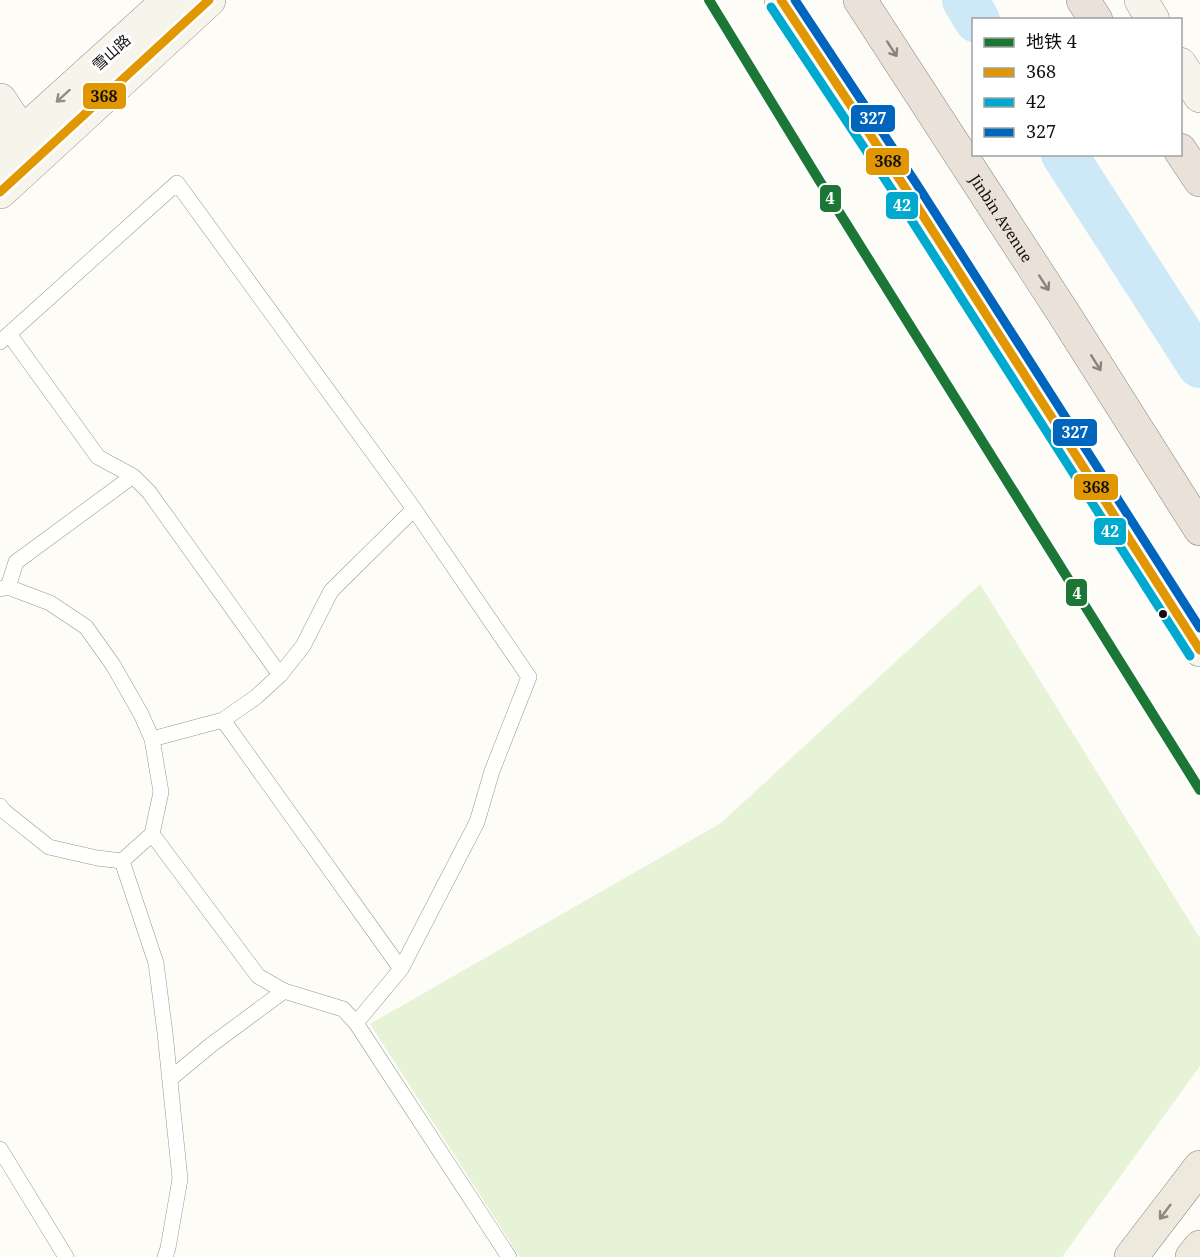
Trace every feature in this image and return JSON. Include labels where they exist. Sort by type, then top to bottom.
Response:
[{"type":"highway","name":"Jinbin Avenue","points":[[860,0],[1065,314],[1200,529]]},
{"type":"highway","points":[[1083,0],[1095,18]]},
{"type":"highway","points":[[1182,153],[1200,180]]},
{"type":"main road","name":"雪山路","points":[[11,143],[169,0]]},
{"type":"main road","name":"雪山路","points":[[0,192],[209,0]]},
{"type":"main road","points":[[781,0],[906,189],[1200,651]]},
{"type":"main road","points":[[1141,0],[1152,18]]},
{"type":"main road","points":[[1182,67],[1200,96]]},
{"type":"main road","points":[[0,100],[11,143]]},
{"type":"main road","points":[[1131,1257],[1200,1167]]},
{"type":"main road","points":[[1192,1257],[1200,1247]]},
{"type":"lane","points":[[280,675],[149,492],[133,476],[98,457],[4,338],[177,183],[414,508],[529,677],[492,771],[477,822],[401,969],[356,1023]]},
{"type":"lane","points":[[0,806],[50,847],[97,858],[122,861],[152,834],[161,792],[152,739],[141,714],[113,665],[86,627],[50,603],[4,588],[16,562],[133,476]]},
{"type":"lane","points":[[152,739],[223,720],[256,697],[280,675],[303,646],[332,591],[414,508]]},
{"type":"lane","points":[[223,720],[401,969]]},
{"type":"lane","points":[[152,834],[258,976],[285,991],[343,1009],[356,1023],[509,1257]]},
{"type":"lane","points":[[122,861],[156,963],[170,1079],[180,1179],[165,1257]]},
{"type":"lane","points":[[170,1079],[285,991]]},
{"type":"lane","points":[[0,1149],[66,1257]]},
{"type":"green space","points":[[980,584],[1200,938],[1200,1066],[1062,1257],[520,1257],[370,1024],[721,823]]},
{"type":"waterway","points":[[965,0],[976,18]]},
{"type":"waterway","points":[[1065,156],[1200,365]]},
{"type":"metro line","name":"4","points":[[709,0],[1200,790]]},
{"type":"transit line","name":"368","points":[[0,192],[209,0]]},
{"type":"transit line","name":"368","points":[[781,0],[906,189],[1200,650]]},
{"type":"transit line","name":"327","points":[[795,0],[916,183],[1200,628]]},
{"type":"transit line","name":"42","points":[[771,7],[896,196],[1190,656]]}]
